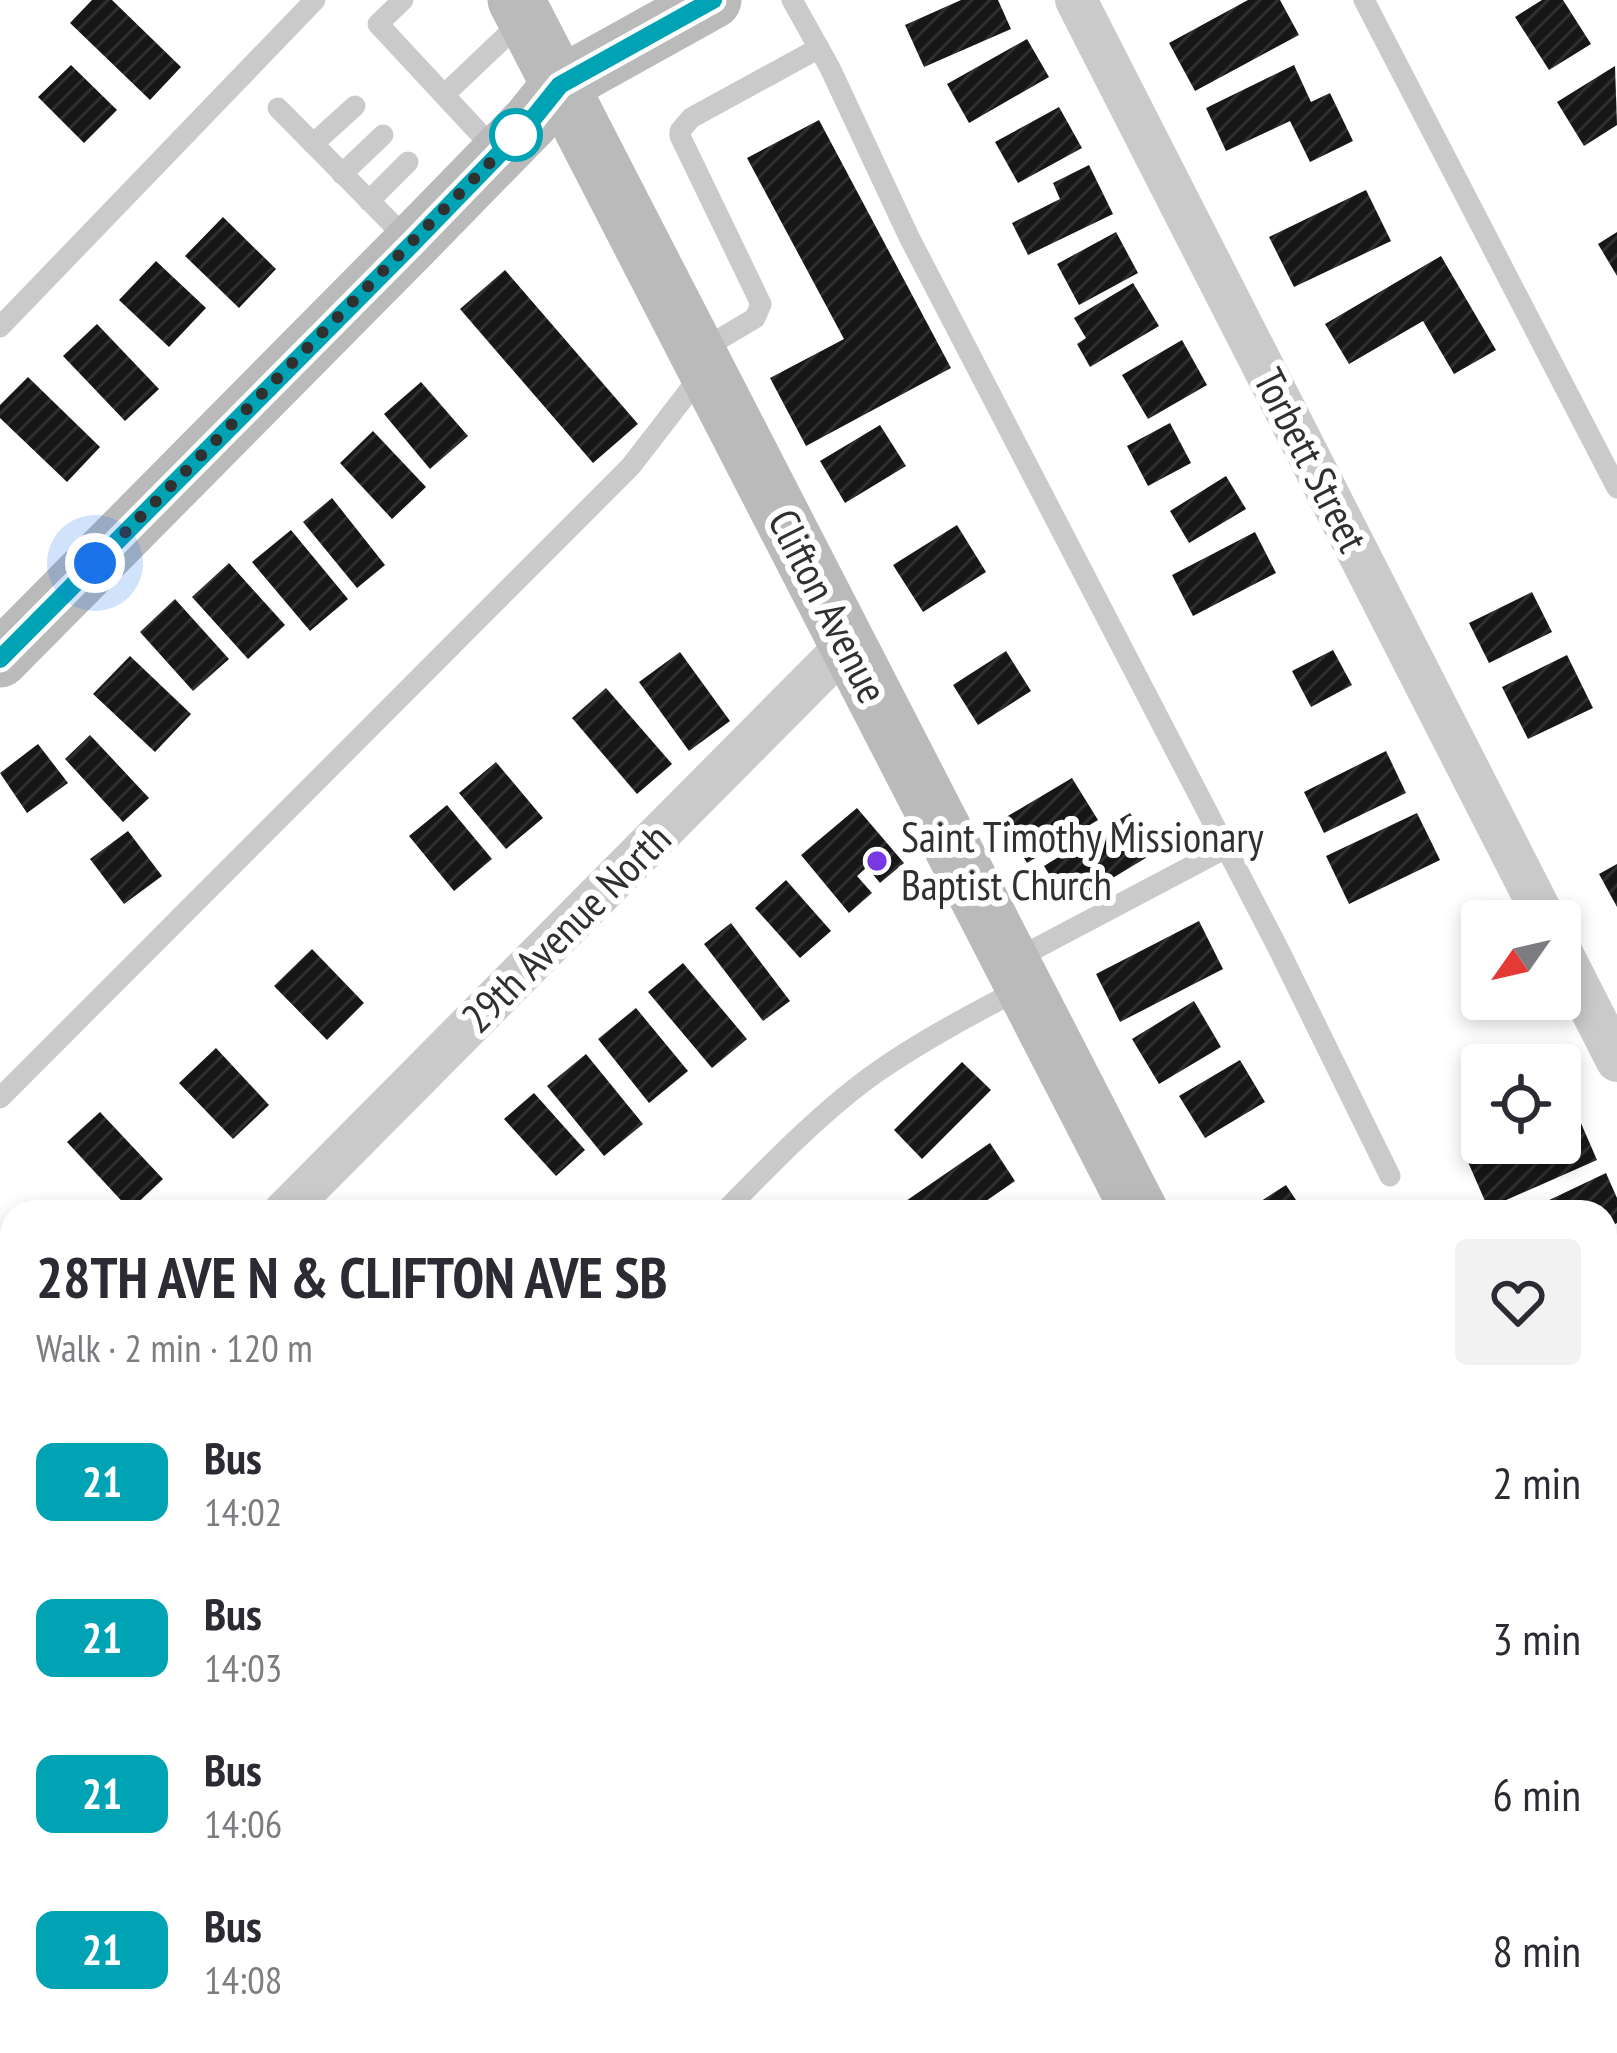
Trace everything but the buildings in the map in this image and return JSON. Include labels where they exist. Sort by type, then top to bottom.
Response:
[{"type":"street","points":[[0,659],[412,244],[560,85],[713,0]]},
{"type":"street","name":"Torbett Street","points":[[1076,0],[1535,900]]},
{"type":"street","name":"Clifton Avenue","points":[[520,9],[1134,1200]]},
{"type":"street","name":"29th Avenue North","points":[[296,1200],[848,644]]},
{"type":"street","points":[[1581,990],[1617,1060]]},
{"type":"lane","points":[[0,327],[315,0]]},
{"type":"lane","points":[[403,0],[377,24],[399,62],[498,153]]},
{"type":"lane","points":[[792,0],[1390,1176]]},
{"type":"lane","points":[[1364,0],[1617,488]]},
{"type":"lane","points":[[441,102],[520,9]]},
{"type":"lane","points":[[0,1098],[631,466],[701,360],[759,313],[761,304],[680,130],[692,118],[819,49]]},
{"type":"lane","points":[[313,144],[355,106]]},
{"type":"lane","points":[[278,108],[412,244]]},
{"type":"lane","points":[[342,174],[383,135]]},
{"type":"lane","points":[[369,201],[408,162]]},
{"type":"lane","points":[[737,1200],[875,1074],[959,1021],[1018,974],[1226,848]]},
{"type":"bus line","name":"21","points":[[0,659],[412,244],[560,85],[713,0]]},
{"type":"place","name":"Saint Timothy Missionary Baptist Church","points":[[877,861]]},
{"type":"route","points":[[95,563],[531,121],[516,135]]}]
